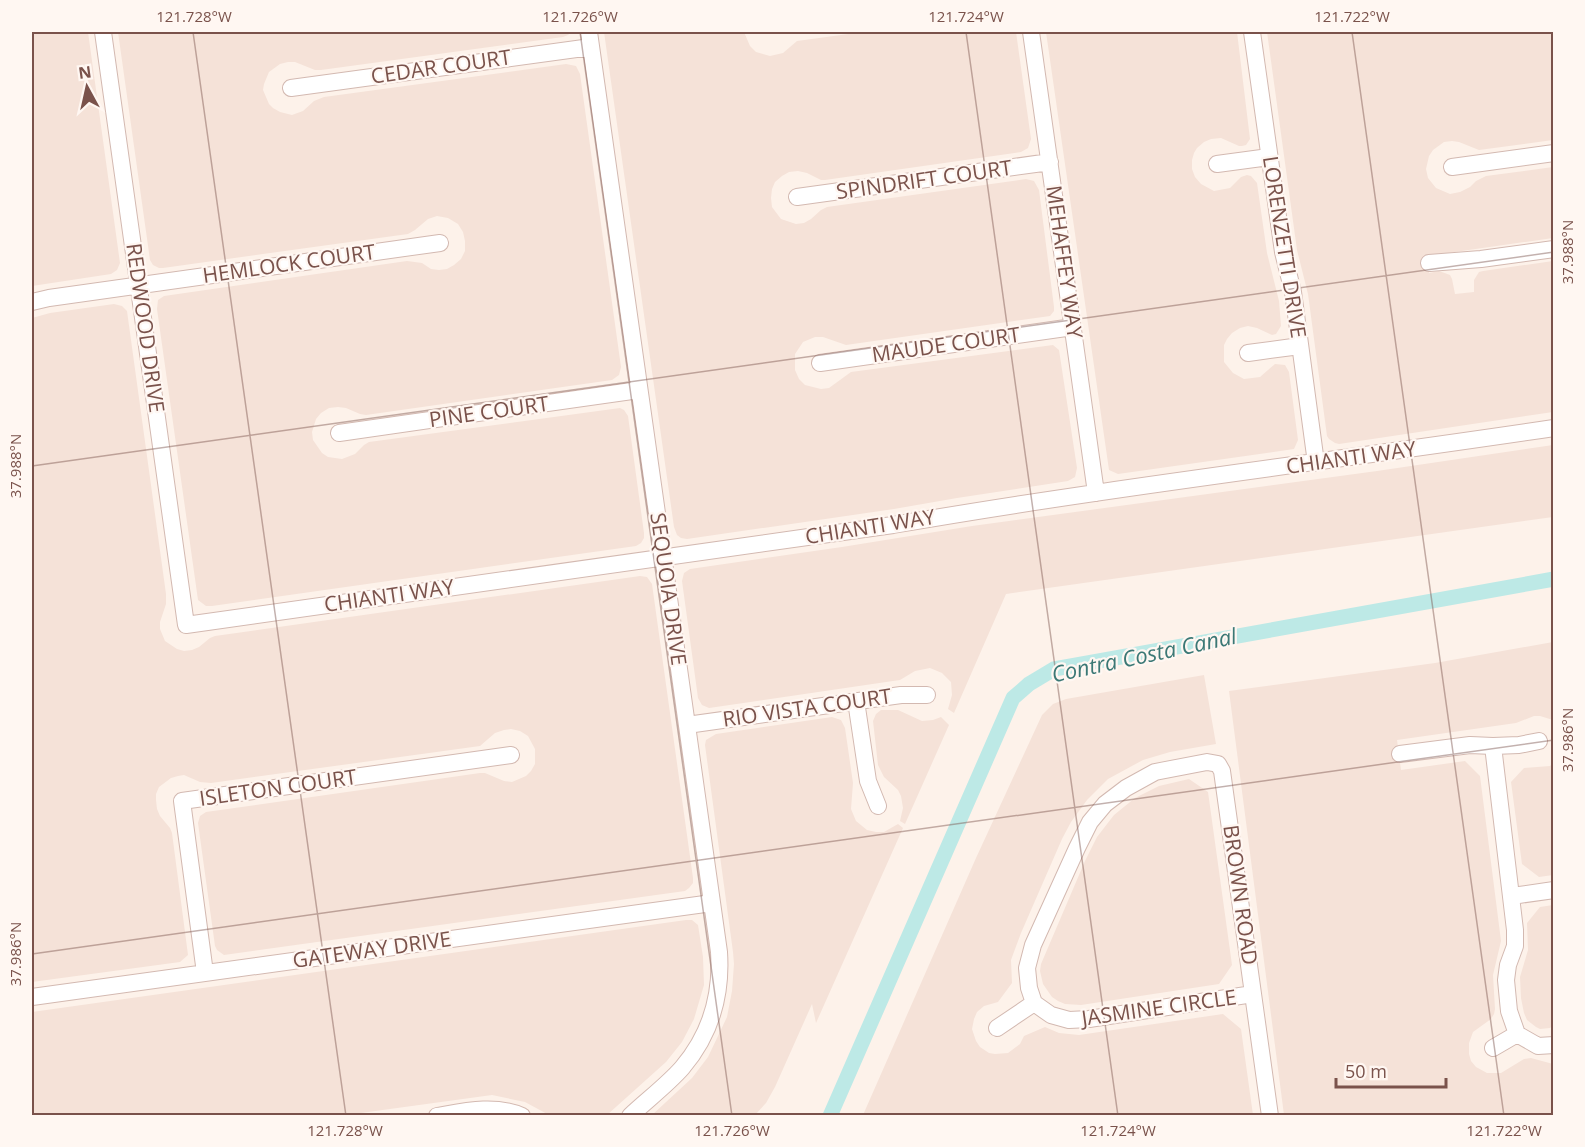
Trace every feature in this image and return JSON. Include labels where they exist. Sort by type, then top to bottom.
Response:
[{"type":"street","name":"REDWOOD DRIVE","points":[[103,32],[186,625]]},
{"type":"street","name":"MEHAFFEY WAY","points":[[1031,32],[1096,493]]},
{"type":"street","name":"LORENZETTI DRIVE","points":[[1252,32],[1269,157],[1284,252],[1293,292],[1316,463]]},
{"type":"street","name":"CEDAR COURT","points":[[291,88],[590,39]]},
{"type":"street","name":"SEQUOIA DRIVE","points":[[590,39],[720,971],[718,990],[708,1026],[701,1041],[680,1070],[630,1116]]},
{"type":"street","points":[[1452,168],[1554,153]]},
{"type":"street","points":[[1217,164],[1269,157]]},
{"type":"street","name":"SPINDRIFT COURT","points":[[797,197],[1050,162]]},
{"type":"street","name":"HEMLOCK COURT","points":[[32,302],[440,243]]},
{"type":"street","points":[[1429,263],[1481,259],[1554,249]]},
{"type":"street","name":"MAUDE COURT","points":[[820,363],[1073,327]]},
{"type":"street","points":[[1248,353],[1300,346]]},
{"type":"street","name":"PINE COURT","points":[[339,433],[639,390]]},
{"type":"street","name":"CHIANTI WAY","points":[[186,625],[1554,428]]},
{"type":"street","name":"RIO VISTA COURT","points":[[687,725],[901,695],[927,695]]},
{"type":"street","points":[[856,701],[868,781],[878,806]]},
{"type":"street","points":[[1400,754],[1470,745],[1493,747],[1539,741]]},
{"type":"street","points":[[1493,747],[1515,930],[1515,946],[1508,965],[1506,980],[1509,1011],[1517,1034],[1538,1046],[1554,1045]]},
{"type":"street","name":"ISLETON COURT","points":[[205,973],[182,801],[510,755]]},
{"type":"street","name":"BROWN ROAD","points":[[1034,1003],[1029,988],[1027,968],[1033,945],[1090,822],[1105,804],[1126,788],[1155,772],[1207,762],[1218,764],[1224,781],[1270,1116]]},
{"type":"street","points":[[1512,896],[1554,890]]},
{"type":"street","name":"GATEWAY DRIVE","points":[[32,997],[712,903]]},
{"type":"street","name":"JASMINE CIRCLE","points":[[1034,1003],[1051,1015],[1069,1020],[1089,1019],[1253,994]]},
{"type":"street","points":[[997,1028],[1034,1003]]},
{"type":"street","points":[[1493,1048],[1517,1034]]},
{"type":"street","points":[[437,1116],[483,1109],[501,1109],[522,1116]]},
{"type":"shaded area","points":[[32,32],[88,32],[120,263],[117,270],[111,274],[32,286]]},
{"type":"shaded area","points":[[118,32],[571,32],[563,37],[321,70],[288,62],[280,64],[269,72],[263,90],[273,108],[292,115],[303,111],[314,101],[324,97],[566,64],[576,66],[580,74],[621,367],[619,375],[612,380],[366,415],[346,408],[329,408],[316,419],[312,432],[313,440],[322,453],[328,457],[342,459],[355,454],[369,442],[620,408],[628,416],[644,533],[641,543],[636,546],[212,606],[206,606],[198,600],[157,309],[158,300],[164,296],[407,261],[422,263],[431,269],[447,269],[461,259],[465,251],[465,241],[458,224],[448,218],[437,216],[428,219],[408,234],[163,268],[153,265],[150,260]]},
{"type":"shaded area","points":[[604,32],[744,32],[750,46],[756,52],[770,56],[783,53],[797,41],[863,32],[1016,32],[1031,139],[1028,148],[1021,152],[825,180],[798,171],[789,172],[775,182],[772,189],[772,207],[781,219],[796,224],[804,223],[827,207],[1026,179],[1034,181],[1039,190],[1054,307],[1050,316],[846,345],[823,337],[815,337],[803,342],[795,354],[795,370],[805,385],[821,389],[829,388],[851,372],[1053,345],[1059,350],[1077,468],[1075,477],[1068,481],[894,509],[687,539],[677,535],[674,527]]},
{"type":"shaded area","points":[[1046,32],[1237,32],[1250,139],[1246,145],[1242,146],[1221,138],[1204,142],[1194,153],[1192,169],[1201,184],[1214,191],[1230,188],[1241,177],[1247,175],[1257,183],[1267,253],[1279,301],[1281,326],[1276,334],[1272,335],[1248,326],[1232,333],[1224,345],[1224,362],[1233,373],[1244,379],[1260,377],[1275,364],[1285,365],[1289,372],[1298,440],[1294,449],[1118,474],[1109,470]]},
{"type":"shaded area","points":[[1267,32],[1553,32],[1553,140],[1479,150],[1459,142],[1444,142],[1429,156],[1426,169],[1428,178],[1436,188],[1450,194],[1470,187],[1486,176],[1553,167],[1553,238],[1427,256],[1429,273],[1439,271],[1450,275],[1455,294],[1474,292],[1474,280],[1479,272],[1553,261],[1553,412],[1339,444],[1329,439],[1308,294],[1297,250]]},
{"type":"shaded area","points":[[114,304],[122,306],[127,311],[166,594],[166,604],[160,622],[165,641],[177,649],[192,650],[215,636],[640,576],[647,577],[652,584],[693,878],[693,883],[689,888],[685,891],[224,955],[215,946],[198,823],[200,816],[206,812],[480,773],[512,782],[526,776],[531,771],[535,764],[535,749],[528,736],[511,729],[495,733],[480,746],[211,783],[200,782],[184,775],[171,778],[159,787],[156,800],[160,816],[172,833],[188,955],[180,962],[32,982],[32,838],[34,829],[32,815],[32,318],[50,313]]},
{"type":"shaded area","points":[[1553,445],[1553,517],[1006,594],[954,713],[948,709],[952,695],[951,682],[942,673],[930,668],[915,671],[900,680],[709,708],[702,705],[698,698],[682,581],[684,573],[690,569],[972,526]]},
{"type":"shaded area","points":[[1553,642],[1553,720],[1534,716],[1516,723],[1397,740],[1401,770],[1465,761],[1480,776],[1501,941],[1493,975],[1494,1014],[1491,1019],[1473,1032],[1469,1043],[1469,1054],[1476,1067],[1487,1073],[1501,1073],[1524,1059],[1531,1058],[1553,1064],[1553,1115],[1284,1115],[1229,691],[1435,663]]},
{"type":"shaded area","points":[[1204,675],[1216,744],[1170,752],[1143,760],[1108,779],[1087,800],[1062,839],[1021,933],[1011,960],[1012,983],[998,1002],[984,1006],[977,1012],[972,1029],[980,1047],[995,1054],[1008,1053],[1020,1044],[1024,1036],[1045,1027],[1059,1033],[1079,1035],[1223,1014],[1241,1029],[1253,1115],[863,1115],[976,858],[1042,715],[1053,704],[1066,699]]},
{"type":"shaded area","points":[[881,710],[898,710],[922,721],[941,717],[949,725],[905,824],[900,821],[903,808],[901,796],[884,777],[878,765],[873,721]]},
{"type":"shaded area","points":[[832,717],[841,720],[845,728],[853,783],[851,809],[856,821],[867,830],[876,832],[884,832],[898,824],[903,828],[816,1023],[812,1004],[775,1087],[766,1103],[755,1115],[652,1115],[692,1078],[708,1057],[727,1017],[732,991],[733,952],[706,740],[716,734]]},
{"type":"shaded area","points":[[1553,763],[1553,875],[1539,877],[1522,864],[1511,782],[1524,768],[1550,766]]},
{"type":"shaded area","points":[[1189,779],[1208,792],[1232,965],[1219,984],[1081,1005],[1058,1001],[1052,997],[1043,984],[1041,964],[1097,837],[1114,815],[1135,798],[1159,786]]},
{"type":"shaded area","points":[[1553,905],[1553,1025],[1550,1028],[1540,1029],[1527,1020],[1524,1013],[1520,977],[1528,950],[1527,923],[1540,907]]},
{"type":"shaded area","points":[[692,920],[698,925],[703,957],[704,985],[694,1019],[682,1042],[666,1062],[607,1115],[549,1115],[525,1102],[492,1095],[339,1116],[32,1115],[32,1012]]},
{"type":"waterway","name":"Contra Costa Canal","points":[[830,1116],[1013,698],[1029,684],[1054,669],[1554,579]]}]
